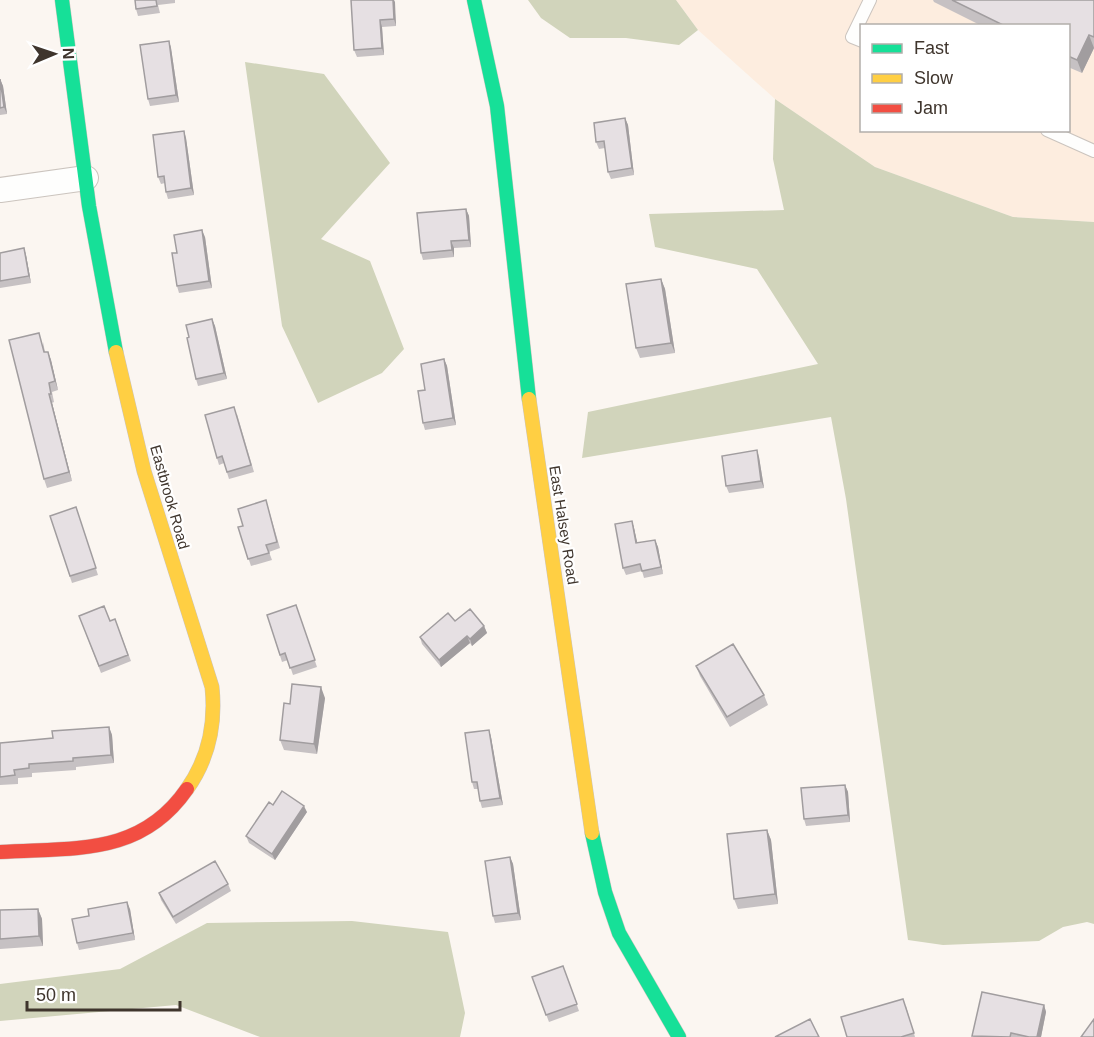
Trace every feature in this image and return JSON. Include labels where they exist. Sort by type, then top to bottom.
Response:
[{"type":"street","name":"Eastbrook Road","points":[[0,852],[111,844],[149,827],[171,810],[196,776],[207,751],[214,724],[212,687],[144,471],[120,371],[86,178],[62,0]]},
{"type":"street","name":"East Halsey Road","points":[[474,0],[490,64],[497,105],[530,409],[588,817],[605,892],[619,933],[679,1037]]},
{"type":"street","points":[[0,190],[86,178]]},
{"type":"lane","points":[[860,41],[852,37],[870,0]]},
{"type":"lane","points":[[1051,132],[1094,151]]},
{"type":"shaded area","points":[[676,0],[1094,0],[1094,222],[1013,217],[875,167],[775,99],[698,30]]},
{"type":"green space","points":[[528,0],[676,0],[698,30],[679,45],[626,38],[570,38],[541,18]]},
{"type":"green space","points":[[245,62],[324,74],[390,163],[321,239],[370,261],[404,349],[382,373],[318,403],[282,326]]},
{"type":"green space","points":[[775,99],[875,167],[1013,217],[1094,222],[1094,924],[1087,922],[1063,927],[1039,941],[943,945],[908,940],[846,499],[831,417],[582,458],[588,412],[818,364],[757,269],[655,247],[649,214],[784,210],[773,159]]},
{"type":"green space","points":[[352,921],[448,932],[465,1013],[460,1037],[260,1037],[176,1005],[0,1021],[0,984],[120,969],[207,923]]},
{"type":"building","points":[[135,0],[156,0],[157,6],[136,9]]},
{"type":"building","points":[[351,0],[393,0],[394,19],[380,20],[382,48],[354,50]]},
{"type":"building","points":[[952,0],[1094,0],[1094,37],[1089,35],[1077,60],[1070,57],[1070,24],[1001,24]]},
{"type":"building","points":[[169,41],[176,95],[148,99],[140,45]]},
{"type":"building","points":[[0,79],[4,107],[0,108]]},
{"type":"building","points":[[625,118],[632,168],[608,172],[604,141],[596,142],[594,123]]},
{"type":"building","points":[[184,131],[191,188],[166,192],[164,176],[158,177],[153,135]]},
{"type":"building","points":[[466,209],[469,240],[451,241],[452,250],[421,253],[417,213]]},
{"type":"building","points":[[202,230],[209,281],[177,286],[172,253],[177,253],[174,235]]},
{"type":"building","points":[[24,248],[29,276],[0,281],[0,253]]},
{"type":"building","points":[[661,279],[671,343],[636,348],[626,284]]},
{"type":"building","points":[[212,319],[224,373],[196,379],[186,325]]},
{"type":"building","points":[[39,333],[44,352],[48,352],[55,381],[49,383],[51,394],[49,394],[69,472],[44,479],[9,340]]},
{"type":"building","points":[[444,359],[453,418],[423,423],[418,391],[425,390],[421,364]]},
{"type":"building","points":[[234,407],[251,465],[227,472],[222,456],[217,458],[205,415]]},
{"type":"building","points":[[757,450],[761,481],[726,486],[722,456]]},
{"type":"building","points":[[266,500],[277,542],[266,545],[269,553],[248,559],[238,527],[243,526],[238,509]]},
{"type":"building","points":[[76,507],[96,568],[70,576],[50,516]]},
{"type":"building","points":[[632,521],[636,543],[655,540],[661,567],[642,571],[640,564],[623,568],[615,524]]},
{"type":"building","points":[[296,605],[315,660],[290,668],[285,653],[280,655],[267,615]]},
{"type":"building","points":[[104,606],[110,621],[115,619],[128,655],[99,666],[79,616]]},
{"type":"building","points":[[470,609],[484,626],[470,639],[467,636],[439,660],[420,637],[448,613],[455,621]]},
{"type":"building","points":[[733,644],[764,695],[727,717],[696,666]]},
{"type":"building","points":[[292,684],[321,687],[314,744],[280,740],[284,703],[290,704]]},
{"type":"building","points":[[109,727],[111,755],[73,758],[73,761],[29,764],[29,768],[14,770],[15,775],[0,777],[0,743],[53,738],[52,731]]},
{"type":"building","points":[[489,730],[500,798],[480,801],[477,782],[472,782],[465,733]]},
{"type":"building","points":[[845,785],[848,815],[804,819],[801,788]]},
{"type":"building","points":[[282,791],[304,806],[272,854],[246,836],[269,802],[273,805]]},
{"type":"building","points":[[767,830],[775,894],[734,899],[727,834]]},
{"type":"building","points":[[510,857],[518,913],[493,916],[485,861]]},
{"type":"building","points":[[215,861],[228,884],[173,917],[159,893]]},
{"type":"building","points":[[127,902],[133,933],[77,943],[72,919],[89,916],[88,909]]},
{"type":"building","points":[[38,909],[39,936],[0,939],[0,910]]},
{"type":"building","points":[[563,966],[577,1004],[546,1015],[532,977]]},
{"type":"building","points":[[982,992],[1044,1005],[1037,1037],[1011,1033],[1010,1037],[972,1036]]},
{"type":"building","points":[[903,999],[914,1033],[901,1037],[847,1037],[841,1017]]},
{"type":"building","points":[[810,1019],[819,1037],[775,1037]]},
{"type":"building","points":[[1094,1019],[1094,1037],[1081,1037]]},
{"type":"traffic: fast","points":[[62,0],[89,206],[116,352]]},
{"type":"traffic: fast","points":[[474,0],[497,106],[529,399]]},
{"type":"traffic: fast","points":[[592,833],[605,892],[619,933],[679,1037]]},
{"type":"traffic: slow","points":[[116,352],[144,471],[212,687],[213,715],[209,741],[201,765],[187,789]]},
{"type":"traffic: slow","points":[[529,399],[592,833]]},
{"type":"traffic: jam","points":[[0,852],[79,848],[126,837],[148,827],[168,811],[187,789]]}]
